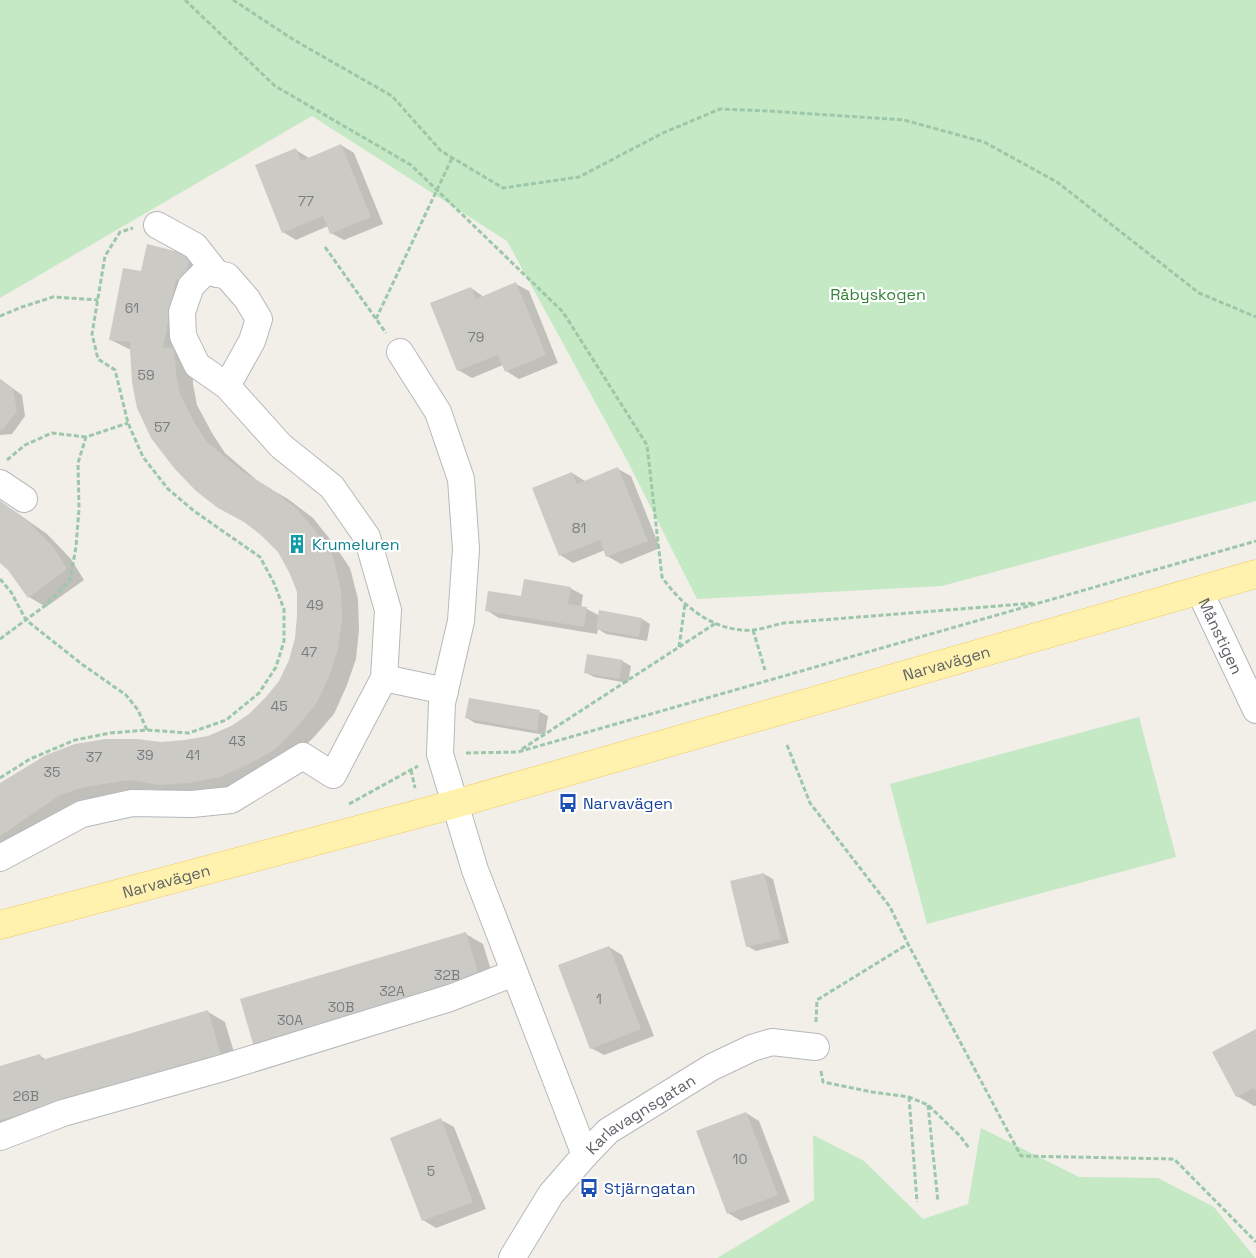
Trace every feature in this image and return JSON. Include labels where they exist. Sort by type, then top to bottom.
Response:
[{"type":"main road","name":"Narvavägen","points":[[0,925],[455,804],[1256,574]]},
{"type":"street","points":[[157,225],[195,246],[217,274]]},
{"type":"street","points":[[0,858],[82,814],[132,803],[192,804],[231,800],[303,756],[333,775],[384,678],[388,610],[367,537],[332,487],[281,446],[227,386],[198,365],[183,336],[182,312],[191,286],[206,271],[227,276],[247,299],[259,320],[252,341],[227,386]]},
{"type":"street","points":[[400,352],[438,412],[461,479],[466,558],[460,621],[442,703],[440,754],[475,870],[585,1155]]},
{"type":"street","points":[[3,472],[24,498]]},
{"type":"street","name":"Månstigen","points":[[1199,590],[1256,710]]},
{"type":"street","points":[[384,678],[445,691]]},
{"type":"street","points":[[0,1137],[63,1113],[219,1069],[450,998],[514,973]]},
{"type":"street","name":"Karlavagnsgatan","points":[[512,1258],[551,1194],[608,1132],[712,1067],[752,1048],[772,1042],[816,1047]]},
{"type":"path","points":[[185,0],[275,86],[411,165],[563,312],[646,445],[662,576],[672,591],[700,615],[734,628],[753,630],[784,623],[1043,602]]},
{"type":"path","points":[[233,0],[294,40],[392,96],[441,151],[503,188],[579,177],[663,133],[720,109],[904,120],[984,142],[1057,182],[1199,293],[1256,317]]},
{"type":"path","points":[[376,319],[452,158]]},
{"type":"path","points":[[0,778],[30,760],[75,740],[110,733],[146,730],[189,733],[226,720],[259,693],[276,667],[284,641],[284,609],[274,583],[260,557],[194,511],[168,489],[143,457],[128,423],[115,370],[98,359],[92,334],[105,256],[120,232],[142,224],[157,225]]},
{"type":"path","points":[[325,247],[400,352]]},
{"type":"path","points":[[0,316],[22,306],[52,297],[98,300]]},
{"type":"path","points":[[3,472],[25,445],[52,433],[86,437],[128,423]]},
{"type":"path","points":[[0,639],[46,605],[70,580],[80,510],[78,463],[86,437]]},
{"type":"path","points":[[346,806],[440,754],[457,752],[474,754],[518,752],[1256,541]]},
{"type":"path","points":[[0,579],[11,592],[26,620],[83,665],[126,695],[138,710],[146,730]]},
{"type":"path","points":[[679,647],[685,604]]},
{"type":"path","points":[[518,752],[717,623]]},
{"type":"path","points":[[753,630],[765,670]]},
{"type":"path","points":[[786,745],[810,803],[890,907],[1021,1156],[1174,1159],[1256,1242]]},
{"type":"path","points":[[908,944],[816,1000],[816,1047],[823,1082],[909,1097],[928,1104],[960,1136],[969,1148]]},
{"type":"path","points":[[909,1097],[916,1202]]},
{"type":"path","points":[[928,1104],[938,1202]]},
{"type":"green space","name":"Råbyskogen","points":[[0,0],[1256,0],[1256,501],[942,586],[697,599],[629,464],[507,241],[312,116],[0,298]]},
{"type":"green space","points":[[1139,717],[1176,857],[927,924],[890,784]]},
{"type":"green space","points":[[981,1128],[1079,1177],[1158,1178],[1214,1207],[1255,1258],[717,1258],[814,1200],[813,1135],[864,1161],[923,1219],[968,1204]]},
{"type":"building","points":[[341,144],[371,217],[330,234],[323,216],[282,233],[255,165],[296,148],[301,161]]},
{"type":"building","name":"Krumeluren","points":[[147,244],[191,255],[184,282],[176,280],[163,348],[174,347],[180,394],[194,422],[207,442],[242,471],[270,488],[295,507],[316,531],[333,557],[341,589],[342,619],[338,649],[330,675],[316,704],[276,749],[249,764],[220,777],[189,783],[159,785],[130,780],[84,787],[60,795],[0,836],[0,783],[46,755],[75,744],[106,739],[136,739],[161,742],[185,740],[208,736],[231,726],[249,714],[279,681],[289,660],[295,638],[297,592],[278,552],[244,522],[218,508],[196,491],[174,468],[151,438],[137,408],[132,382],[131,342],[109,340],[123,268],[141,271]]},
{"type":"building","points":[[516,282],[546,355],[505,372],[498,355],[457,371],[430,303],[471,287],[476,299]]},
{"type":"building","points":[[0,379],[13,389],[17,411],[3,429],[0,430]]},
{"type":"building","points":[[618,467],[648,541],[606,557],[600,540],[559,556],[532,488],[572,472],[577,484]]},
{"type":"building","points":[[0,501],[29,522],[54,548],[67,569],[28,598],[8,570],[0,563]]},
{"type":"building","points":[[524,579],[571,587],[568,604],[587,607],[584,627],[485,611],[488,591],[521,596]]},
{"type":"building","points":[[599,610],[642,618],[639,637],[596,629]]},
{"type":"building","points":[[587,654],[623,660],[619,679],[584,673]]},
{"type":"building","points":[[469,698],[540,710],[537,731],[465,718]]},
{"type":"building","points":[[764,873],[781,939],[746,947],[730,881]]},
{"type":"building","points":[[466,932],[480,980],[254,1047],[240,999]]},
{"type":"building","points":[[609,946],[641,1029],[590,1049],[558,965]]},
{"type":"building","points":[[208,1010],[222,1059],[0,1120],[0,1066],[40,1054],[42,1060]]},
{"type":"building","points":[[1256,1029],[1256,1092],[1254,1088],[1236,1097],[1212,1052]]},
{"type":"building","points":[[746,1112],[778,1195],[727,1214],[696,1131]]},
{"type":"building","points":[[441,1118],[473,1202],[422,1221],[390,1138]]},
{"type":"place","name":"Krumeluren","points":[[297,544]]},
{"type":"place","name":"Narvavägen","points":[[568,803]]},
{"type":"place","name":"Stjärngatan","points":[[589,1188]]}]
